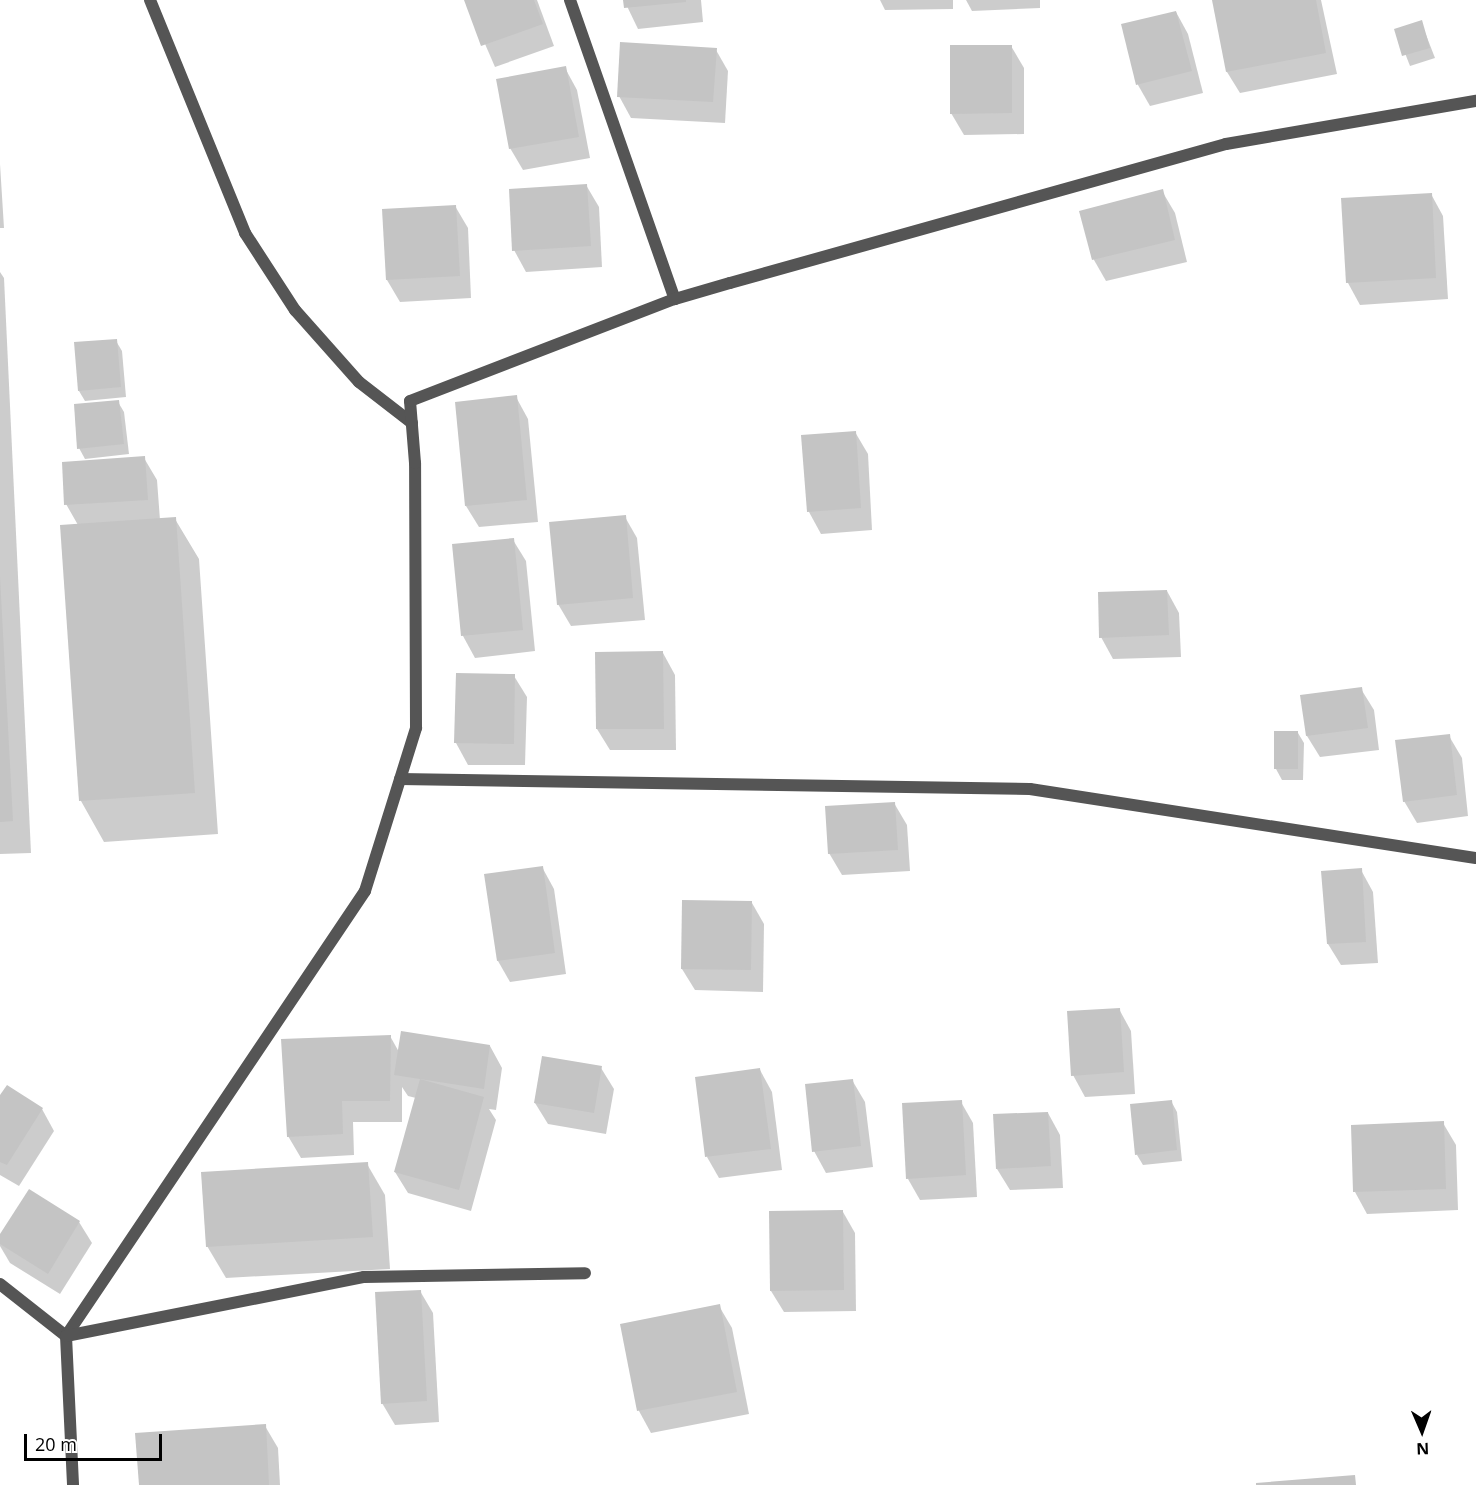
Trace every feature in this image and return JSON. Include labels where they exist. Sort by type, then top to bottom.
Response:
[{"type":"street","points":[[150,0],[245,233],[295,310],[359,382],[412,423]]},
{"type":"street","points":[[570,0],[675,299]]},
{"type":"street","points":[[73,1485],[66,1336],[365,891],[416,728],[410,401],[675,299],[1226,144],[1476,101]]},
{"type":"street","points":[[400,779],[1030,789],[1476,858]]},
{"type":"street","points":[[0,1284],[66,1336],[364,1277],[585,1273]]},
{"type":"building","points":[[464,0],[534,0],[543,24],[481,46]]},
{"type":"building","points":[[623,0],[686,0],[686,2],[624,8]]},
{"type":"building","points":[[1212,0],[1316,0],[1326,53],[1226,72]]},
{"type":"building","points":[[1176,11],[1192,71],[1136,85],[1121,24]]},
{"type":"building","points":[[1422,20],[1430,48],[1402,56],[1394,29]]},
{"type":"building","points":[[620,42],[717,48],[713,102],[617,97]]},
{"type":"building","points":[[950,45],[1012,45],[1012,113],[950,114]]},
{"type":"building","points":[[566,66],[579,137],[509,149],[496,79]]},
{"type":"building","points":[[587,184],[591,246],[512,251],[509,189]]},
{"type":"building","points":[[1163,189],[1175,240],[1092,260],[1079,211]]},
{"type":"building","points":[[1432,193],[1436,278],[1346,283],[1341,198]]},
{"type":"building","points":[[456,205],[460,276],[386,280],[382,209]]},
{"type":"building","points":[[117,339],[121,387],[78,391],[74,342]]},
{"type":"building","points":[[517,395],[527,500],[465,506],[455,402]]},
{"type":"building","points":[[119,400],[124,444],[77,449],[74,404]]},
{"type":"building","points":[[856,431],[861,508],[807,512],[801,435]]},
{"type":"building","points":[[145,456],[148,500],[64,505],[62,462]]},
{"type":"building","points":[[626,515],[633,598],[557,605],[549,522]]},
{"type":"building","points":[[176,517],[195,793],[79,801],[60,525]]},
{"type":"building","points":[[514,538],[523,630],[461,636],[452,544]]},
{"type":"building","points":[[0,577],[13,821],[0,822]]},
{"type":"building","points":[[1167,590],[1169,635],[1099,638],[1098,592]]},
{"type":"building","points":[[663,651],[664,729],[596,729],[595,652]]},
{"type":"building","points":[[456,673],[515,674],[514,744],[454,743]]},
{"type":"building","points":[[1362,687],[1368,728],[1306,736],[1300,695]]},
{"type":"building","points":[[1274,731],[1298,731],[1298,769],[1274,769]]},
{"type":"building","points":[[1450,734],[1457,795],[1403,802],[1395,740]]},
{"type":"building","points":[[895,802],[898,850],[828,854],[825,806]]},
{"type":"building","points":[[543,866],[555,953],[497,961],[484,874]]},
{"type":"building","points":[[1362,868],[1366,942],[1327,944],[1321,871]]},
{"type":"building","points":[[682,900],[752,901],[751,970],[681,969]]},
{"type":"building","points":[[1120,1008],[1124,1072],[1071,1076],[1067,1011]]},
{"type":"building","points":[[401,1031],[490,1045],[484,1089],[394,1075]]},
{"type":"building","points":[[391,1035],[390,1101],[342,1101],[343,1134],[287,1137],[281,1039]]},
{"type":"building","points":[[542,1056],[602,1066],[594,1113],[534,1103]]},
{"type":"building","points":[[760,1068],[771,1149],[705,1157],[695,1077]]},
{"type":"building","points":[[420,1079],[484,1097],[459,1190],[394,1172]]},
{"type":"building","points":[[853,1079],[861,1146],[812,1152],[805,1084]]},
{"type":"building","points":[[7,1085],[43,1108],[7,1165],[0,1162],[0,1095]]},
{"type":"building","points":[[962,1100],[966,1175],[906,1179],[902,1103]]},
{"type":"building","points":[[1172,1100],[1177,1150],[1135,1155],[1130,1104]]},
{"type":"building","points":[[1048,1112],[1051,1166],[996,1169],[993,1114]]},
{"type":"building","points":[[1444,1121],[1446,1189],[1353,1192],[1351,1125]]},
{"type":"building","points":[[368,1162],[373,1237],[206,1247],[201,1172]]},
{"type":"building","points":[[29,1189],[80,1221],[48,1274],[0,1244],[0,1234]]},
{"type":"building","points":[[843,1210],[844,1290],[770,1291],[769,1211]]},
{"type":"building","points":[[421,1290],[427,1401],[381,1404],[375,1292]]},
{"type":"building","points":[[720,1304],[737,1392],[637,1411],[620,1324]]},
{"type":"building","points":[[266,1424],[269,1485],[139,1485],[135,1433]]},
{"type":"building","points":[[1355,1475],[1356,1485],[1256,1485],[1256,1483]]}]
